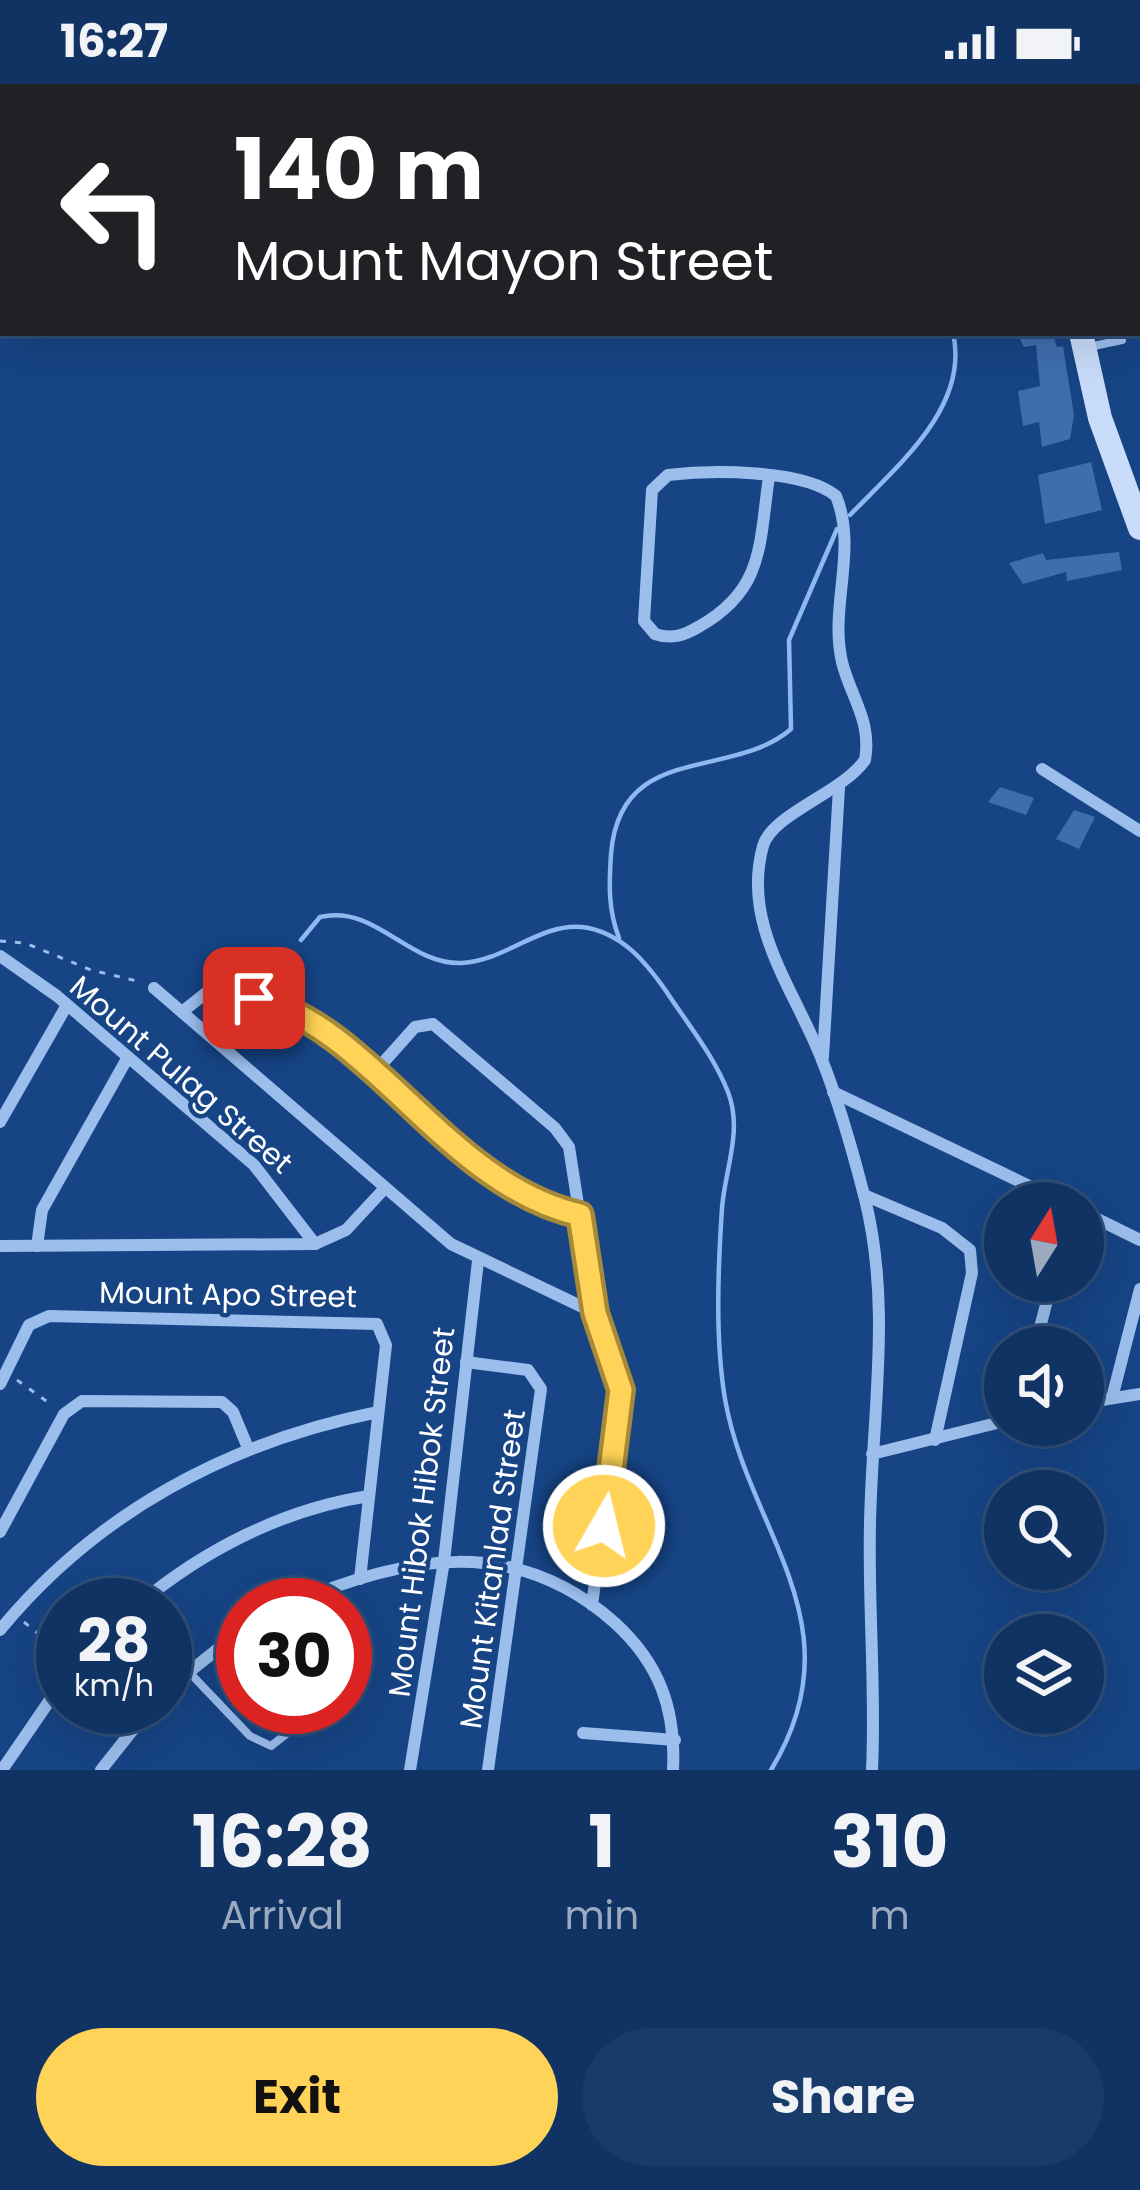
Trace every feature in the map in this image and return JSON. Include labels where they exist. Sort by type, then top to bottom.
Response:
[{"type":"main road","points":[[1082,340],[1100,418],[1140,528]]},
{"type":"street","points":[[769,477],[756,559],[740,599],[682,636],[655,634],[644,612],[650,502],[658,481],[680,473],[769,477],[823,486],[843,514],[839,641],[843,665],[863,711],[865,760],[839,788],[773,828],[764,843],[758,896],[762,929],[823,1061],[877,1247],[882,1312],[872,1454],[872,1770]]},
{"type":"street","points":[[1042,769],[1140,831]]},
{"type":"street","points":[[823,1061],[839,788]]},
{"type":"street","name":"Mount Pulag Street","points":[[0,956],[67,1005],[254,1165],[316,1244]]},
{"type":"street","points":[[154,988],[385,1188],[478,1261],[595,1313]]},
{"type":"street","points":[[182,1012],[212,989],[287,1006],[505,1186],[580,1215]]},
{"type":"street","points":[[0,1122],[67,1005]]},
{"type":"street","points":[[373,1075],[415,1027],[427,1023],[438,1027],[563,1137],[595,1313],[621,1390],[592,1605]]},
{"type":"street","points":[[37,1246],[42,1210],[128,1058]]},
{"type":"street","points":[[833,1092],[1021,1182]]},
{"type":"street","points":[[0,1246],[316,1244],[346,1230],[385,1188]]},
{"type":"street","points":[[864,1195],[942,1228],[970,1250],[972,1273],[934,1439]]},
{"type":"street","points":[[1104,1222],[1140,1240]]},
{"type":"street","name":"Mount Hibok Hibok Street","points":[[410,1770],[444,1561],[478,1261]]},
{"type":"street","points":[[1112,1398],[1140,1288]]},
{"type":"street","name":"Mount Apo Street","points":[[3,1378],[29,1325],[49,1316],[367,1321],[385,1336],[360,1578]]},
{"type":"street","name":"Mount Kitanlad Street","points":[[466,1362],[528,1370],[541,1389],[488,1770]]},
{"type":"street","points":[[1104,1399],[1140,1394]]},
{"type":"street","points":[[0,1532],[64,1414],[74,1404],[92,1399],[215,1400],[233,1412],[248,1448]]},
{"type":"street","points":[[0,1630],[103,1530],[171,1484],[248,1448],[378,1412]]},
{"type":"street","points":[[872,1454],[984,1426]]},
{"type":"street","points":[[174,1578],[249,1534],[304,1512],[369,1496]]},
{"type":"street","points":[[365,1578],[444,1561],[518,1567],[559,1582],[592,1605],[648,1659],[664,1689],[675,1740],[674,1770]]},
{"type":"street","points":[[0,1602],[14,1613]]},
{"type":"street","points":[[192,1666],[216,1648]]},
{"type":"street","points":[[2,1770],[36,1720]]},
{"type":"street","points":[[583,1732],[675,1740]]},
{"type":"street","points":[[101,1770],[130,1734]]},
{"type":"lane","points":[[1082,340],[1122,340],[1121,336]]},
{"type":"lane","points":[[192,1675],[216,1700]]},
{"type":"lane","points":[[248,1734],[271,1746],[286,1734]]},
{"type":"path","points":[[0,940],[25,943],[91,970],[154,988]]},
{"type":"path","points":[[3,1378],[64,1414]]},
{"type":"path","points":[[14,1613],[36,1631]]},
{"type":"building","points":[[1018,336],[1053,336],[1057,347],[1063,346],[1074,415],[1070,439],[1042,447],[1039,422],[1023,426],[1018,391],[1040,386],[1036,345],[1024,347]]},
{"type":"building","points":[[1091,462],[1102,510],[1045,524],[1038,475]]},
{"type":"building","points":[[1119,552],[1122,570],[1067,581],[1066,572],[1023,584],[1009,563],[1043,553],[1046,560]]},
{"type":"building","points":[[1000,787],[1034,798],[1026,815],[988,802]]},
{"type":"building","points":[[1074,810],[1095,817],[1079,849],[1056,839]]},
{"type":"waterway","points":[[850,515],[908,455],[940,410],[951,386],[953,336]]},
{"type":"waterway","points":[[619,938],[610,887],[619,818],[634,794],[656,779],[739,755],[791,729],[789,640],[837,529]]},
{"type":"waterway","points":[[301,940],[320,917],[340,915],[375,926],[424,955],[462,963],[567,927],[596,930],[620,942],[650,969],[715,1066],[728,1092],[734,1121],[722,1208],[719,1279],[725,1399],[737,1447],[790,1580],[802,1624],[805,1669],[796,1718],[771,1770]]},
{"type":"route","points":[[254,998],[302,1015],[505,1186],[580,1215],[595,1313],[621,1390],[604,1526]]}]
